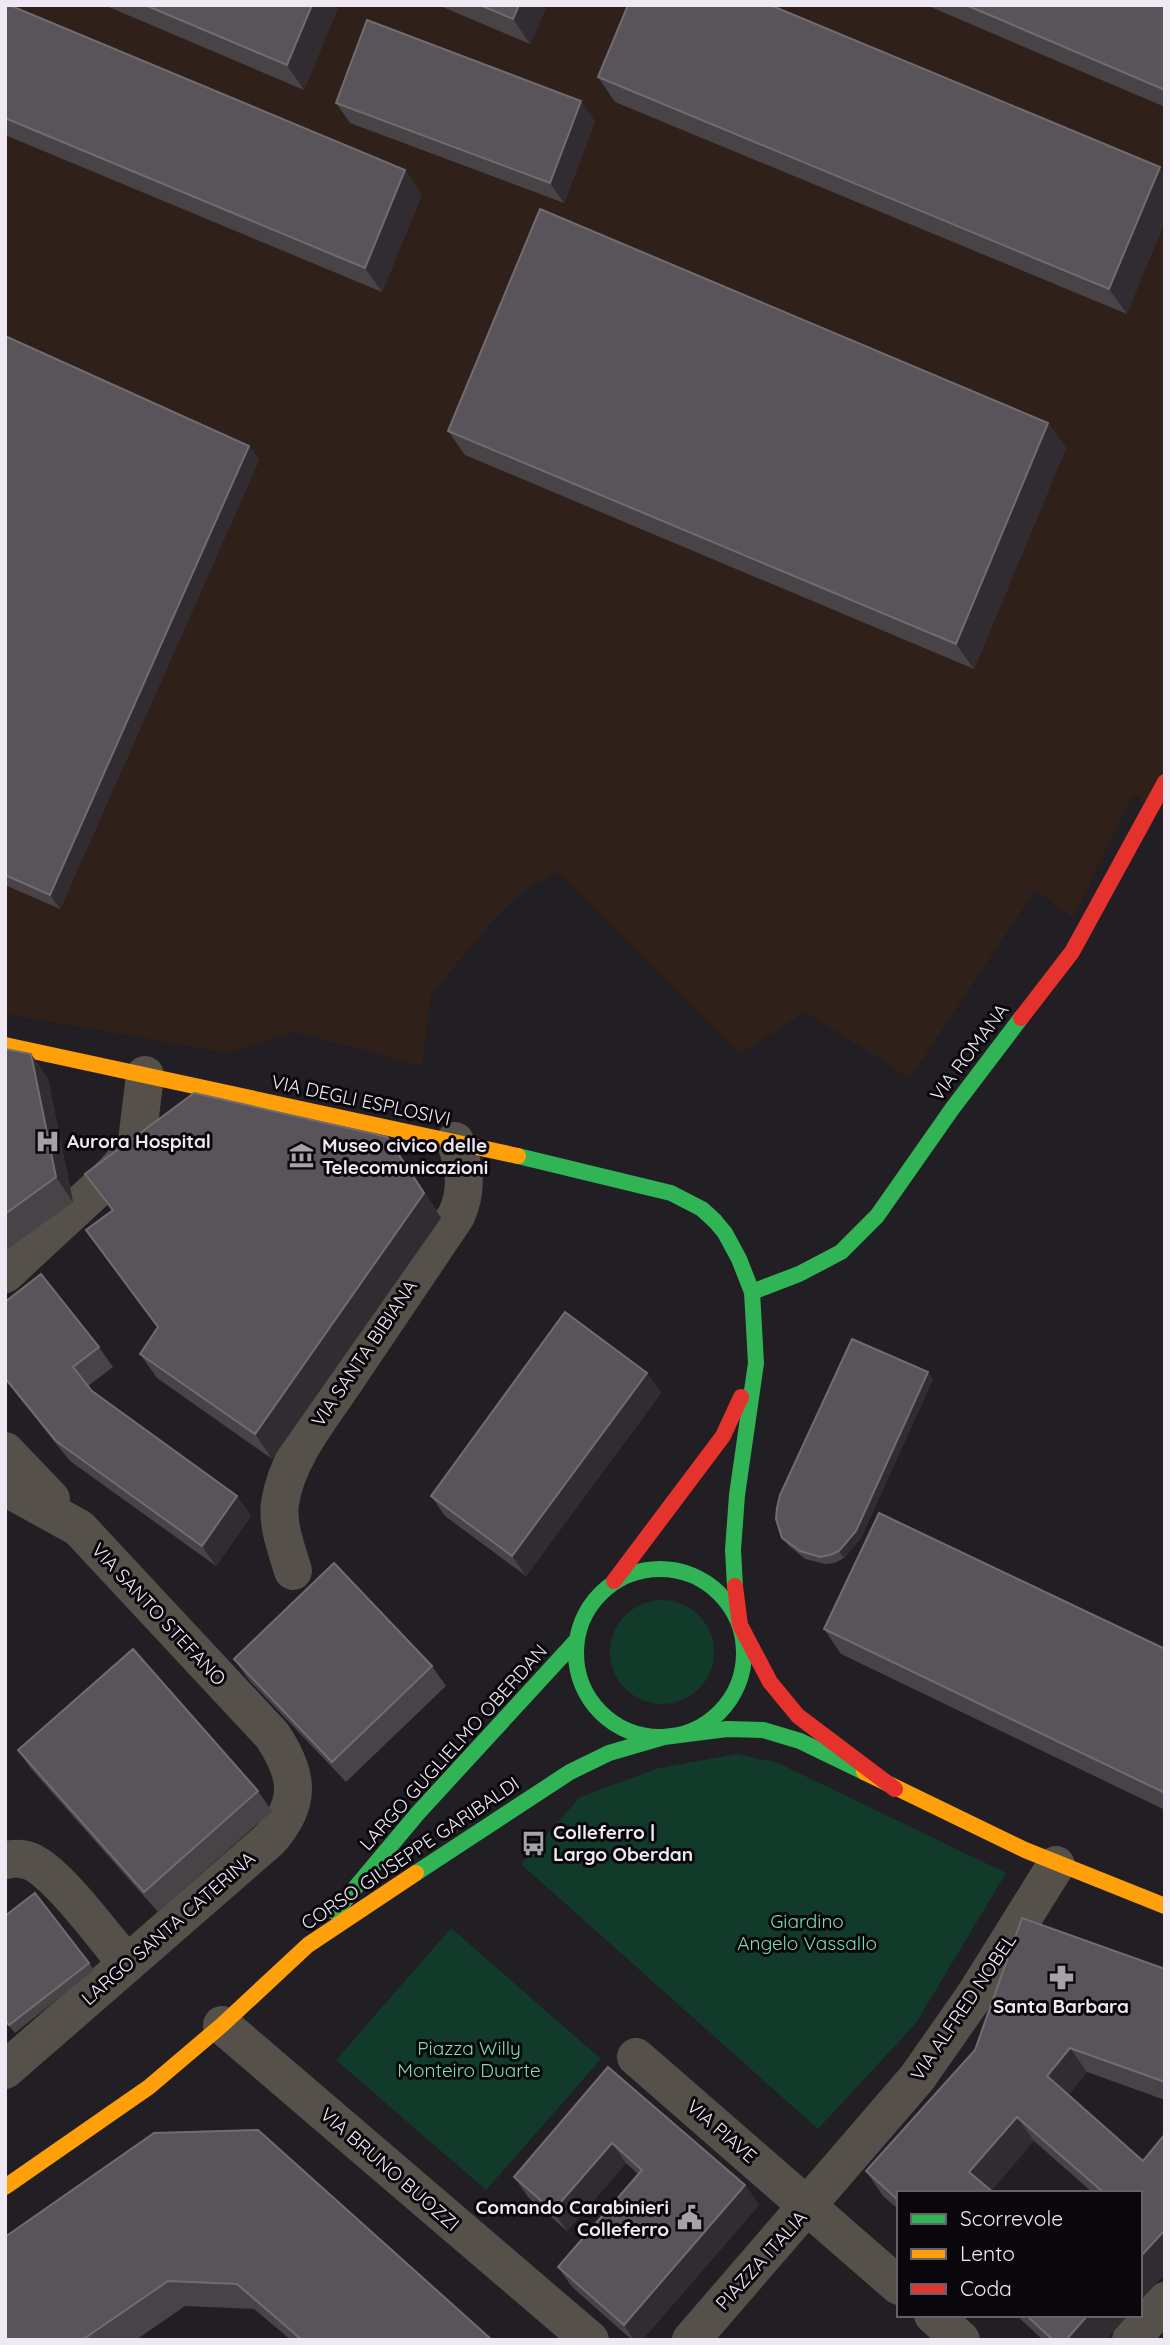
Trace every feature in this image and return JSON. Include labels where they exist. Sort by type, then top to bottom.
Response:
[{"type":"main road","name":"VIA ROMANA","points":[[752,1292],[799,1274],[841,1252],[877,1216],[952,1109],[1072,953],[1165,782]]},
{"type":"main road","name":"VIA DEGLI ESPLOSIVI","points":[[5,1045],[455,1141],[671,1194],[702,1209],[725,1233],[752,1292],[756,1363],[733,1531],[734,1581],[740,1625]]},
{"type":"main road","name":"VIA DEGLI ESPLOSIVI","points":[[614,1581],[723,1436],[756,1363]]},
{"type":"main road","name":"LARGO GUGLIELMO OBERDAN","points":[[308,1945],[418,1813],[575,1642],[589,1608],[614,1581],[637,1571],[663,1568],[687,1573],[710,1584],[728,1602],[740,1625],[745,1650],[742,1675],[732,1698],[715,1717],[695,1731],[670,1737],[639,1735],[625,1731],[600,1713],[582,1688],[577,1673],[575,1642]]},
{"type":"main road","name":"CORSO GIUSEPPE GARIBALDI","points":[[740,1625],[770,1682],[798,1716],[895,1789]]},
{"type":"main road","name":"CORSO GIUSEPPE GARIBALDI","points":[[5,2187],[167,2073],[308,1945],[570,1772],[607,1754],[670,1737],[736,1728],[766,1730],[800,1741],[1056,1865],[1165,1906]]},
{"type":"street","points":[[5,1274],[128,1157],[137,1141],[145,1075]]},
{"type":"street","name":"VIA SANTA BIBIANA","points":[[293,1571],[282,1534],[280,1505],[295,1458],[456,1216],[465,1178],[455,1141]]},
{"type":"street","points":[[5,1451],[79,1528]]},
{"type":"street","name":"VIA SANTO STEFANO","points":[[5,1487],[79,1528],[272,1735],[289,1766]]},
{"type":"street","name":"LARGO SANTA CATERINA","points":[[5,2070],[269,1840],[283,1824],[294,1796],[289,1766]]},
{"type":"street","points":[[5,1860],[20,1858],[41,1867],[63,1888],[127,1964]]},
{"type":"street","name":"VIA ALFRED NOBEL","points":[[807,2206],[937,2052],[1056,1865]]},
{"type":"street","name":"VIA BRUNO BUOZZI","points":[[222,2025],[590,2340]]},
{"type":"street","name":"VIA PIAVE","points":[[636,2057],[807,2206]]},
{"type":"street","name":"PIAZZA ITALIA","points":[[691,2340],[807,2206],[897,2284]]},
{"type":"street","points":[[1132,2340],[1165,2301]]},
{"type":"street","points":[[935,2317],[961,2340]]},
{"type":"shaded area","points":[[5,5],[1165,5],[1165,816],[1133,794],[1073,918],[1035,890],[910,1078],[805,1012],[740,1054],[558,872],[525,890],[490,924],[431,995],[422,1066],[294,1032],[229,1053],[5,1014]]},
{"type":"green space","points":[[662,1600],[682,1604],[699,1615],[710,1632],[714,1652],[710,1672],[699,1689],[682,1700],[662,1704],[642,1700],[625,1689],[614,1672],[610,1652],[614,1632],[625,1615],[642,1604]]},
{"type":"green space","name":"Giardino Angelo Vassallo","points":[[737,1754],[778,1763],[1006,1873],[916,2023],[818,2129],[521,1864],[580,1797],[659,1768]]},
{"type":"green space","name":"Piazza Willy Monteiro Duarte","points":[[451,1928],[601,2059],[486,2190],[336,2060]]},
{"type":"building","points":[[5,5],[405,170],[365,268],[5,118]]},
{"type":"building","points":[[145,5],[312,5],[287,65]]},
{"type":"building","points":[[480,5],[519,5],[513,19]]},
{"type":"building","points":[[628,5],[770,5],[1160,167],[1109,289],[598,77]]},
{"type":"building","points":[[966,5],[1165,5],[1165,90]]},
{"type":"building","points":[[367,20],[581,101],[550,183],[336,103]]},
{"type":"building","points":[[540,209],[1048,423],[956,644],[448,431]]},
{"type":"building","points":[[5,336],[249,446],[50,895],[5,875]]},
{"type":"building","points":[[5,1049],[31,1054],[56,1177],[5,1214]]},
{"type":"building","points":[[194,1093],[387,1137],[424,1193],[255,1434],[140,1354],[158,1327],[86,1230],[113,1210],[85,1174]]},
{"type":"building","points":[[41,1274],[99,1347],[73,1367],[92,1391],[237,1496],[202,1546],[56,1441],[5,1378],[5,1302]]},
{"type":"building","points":[[565,1312],[647,1373],[512,1556],[431,1496]]},
{"type":"building","points":[[852,1339],[928,1372],[856,1531],[839,1551],[820,1557],[800,1551],[782,1538],[776,1519],[777,1508],[780,1495]]},
{"type":"building","points":[[879,1513],[1165,1649],[1165,1793],[824,1629]]},
{"type":"building","points":[[334,1563],[432,1666],[332,1762],[234,1659]]},
{"type":"building","points":[[133,1649],[258,1791],[144,1892],[18,1750]]},
{"type":"building","points":[[35,1893],[89,1963],[9,2025],[5,2020],[5,1916]]},
{"type":"building","points":[[1022,1918],[1165,1969],[1165,2082],[1070,2048],[1047,2076],[1143,2161],[1165,2134],[1165,2230],[1142,2255],[1142,2191],[1102,2191],[1017,2117],[969,2172],[992,2191],[897,2191],[897,2199],[866,2171],[975,2050]]},
{"type":"building","name":"Comando Carabinieri Colleferro","points":[[608,2067],[745,2185],[624,2325],[558,2267],[642,2170],[612,2143],[553,2211],[514,2177]]},
{"type":"building","points":[[258,2130],[492,2340],[302,2340],[237,2284],[168,2281],[82,2340],[5,2340],[5,2237],[154,2133]]},
{"type":"building","points":[[1028,2317],[1086,2317],[1066,2340],[1053,2340]]},
{"type":"traffic: fast","points":[[752,1292],[799,1274],[841,1252],[877,1216],[952,1109],[1021,1018]]},
{"type":"traffic: fast","points":[[518,1156],[671,1193],[702,1209],[715,1221],[739,1259],[752,1292],[756,1363],[737,1495],[733,1550],[735,1586]]},
{"type":"traffic: fast","points":[[660,1569],[692,1575],[720,1593],[738,1621],[744,1653],[738,1685],[720,1713],[692,1731],[660,1737],[628,1731],[600,1713],[582,1685],[576,1653],[582,1621],[600,1593],[628,1575],[660,1569]]},
{"type":"traffic: fast","points":[[335,1912],[418,1813],[575,1642]]},
{"type":"traffic: fast","points":[[416,1873],[570,1772],[609,1753],[664,1737],[727,1729],[763,1730],[800,1741],[864,1772]]},
{"type":"traffic: slow","points":[[5,1045],[518,1156]]},
{"type":"traffic: slow","points":[[864,1772],[1025,1850],[1165,1906]]},
{"type":"traffic: slow","points":[[5,2187],[149,2087],[222,2025],[308,1945],[416,1873]]},
{"type":"traffic: jam","points":[[1021,1018],[1072,952],[1165,782]]},
{"type":"traffic: jam","points":[[614,1581],[723,1436],[741,1397]]},
{"type":"traffic: jam","points":[[735,1586],[740,1625],[770,1682],[798,1716],[895,1789]]},
{"type":"place","name":"Aurora Hospital","points":[[47,1141]]},
{"type":"place","name":"Museo civico delle Telecomunicazioni","points":[[302,1156]]},
{"type":"place","name":"Colleferro | Largo Oberdan","points":[[533,1843]]},
{"type":"place","name":"Santa Barbara","points":[[1061,1978]]},
{"type":"place","name":"Comando Carabinieri Colleferro","points":[[689,2218]]}]
